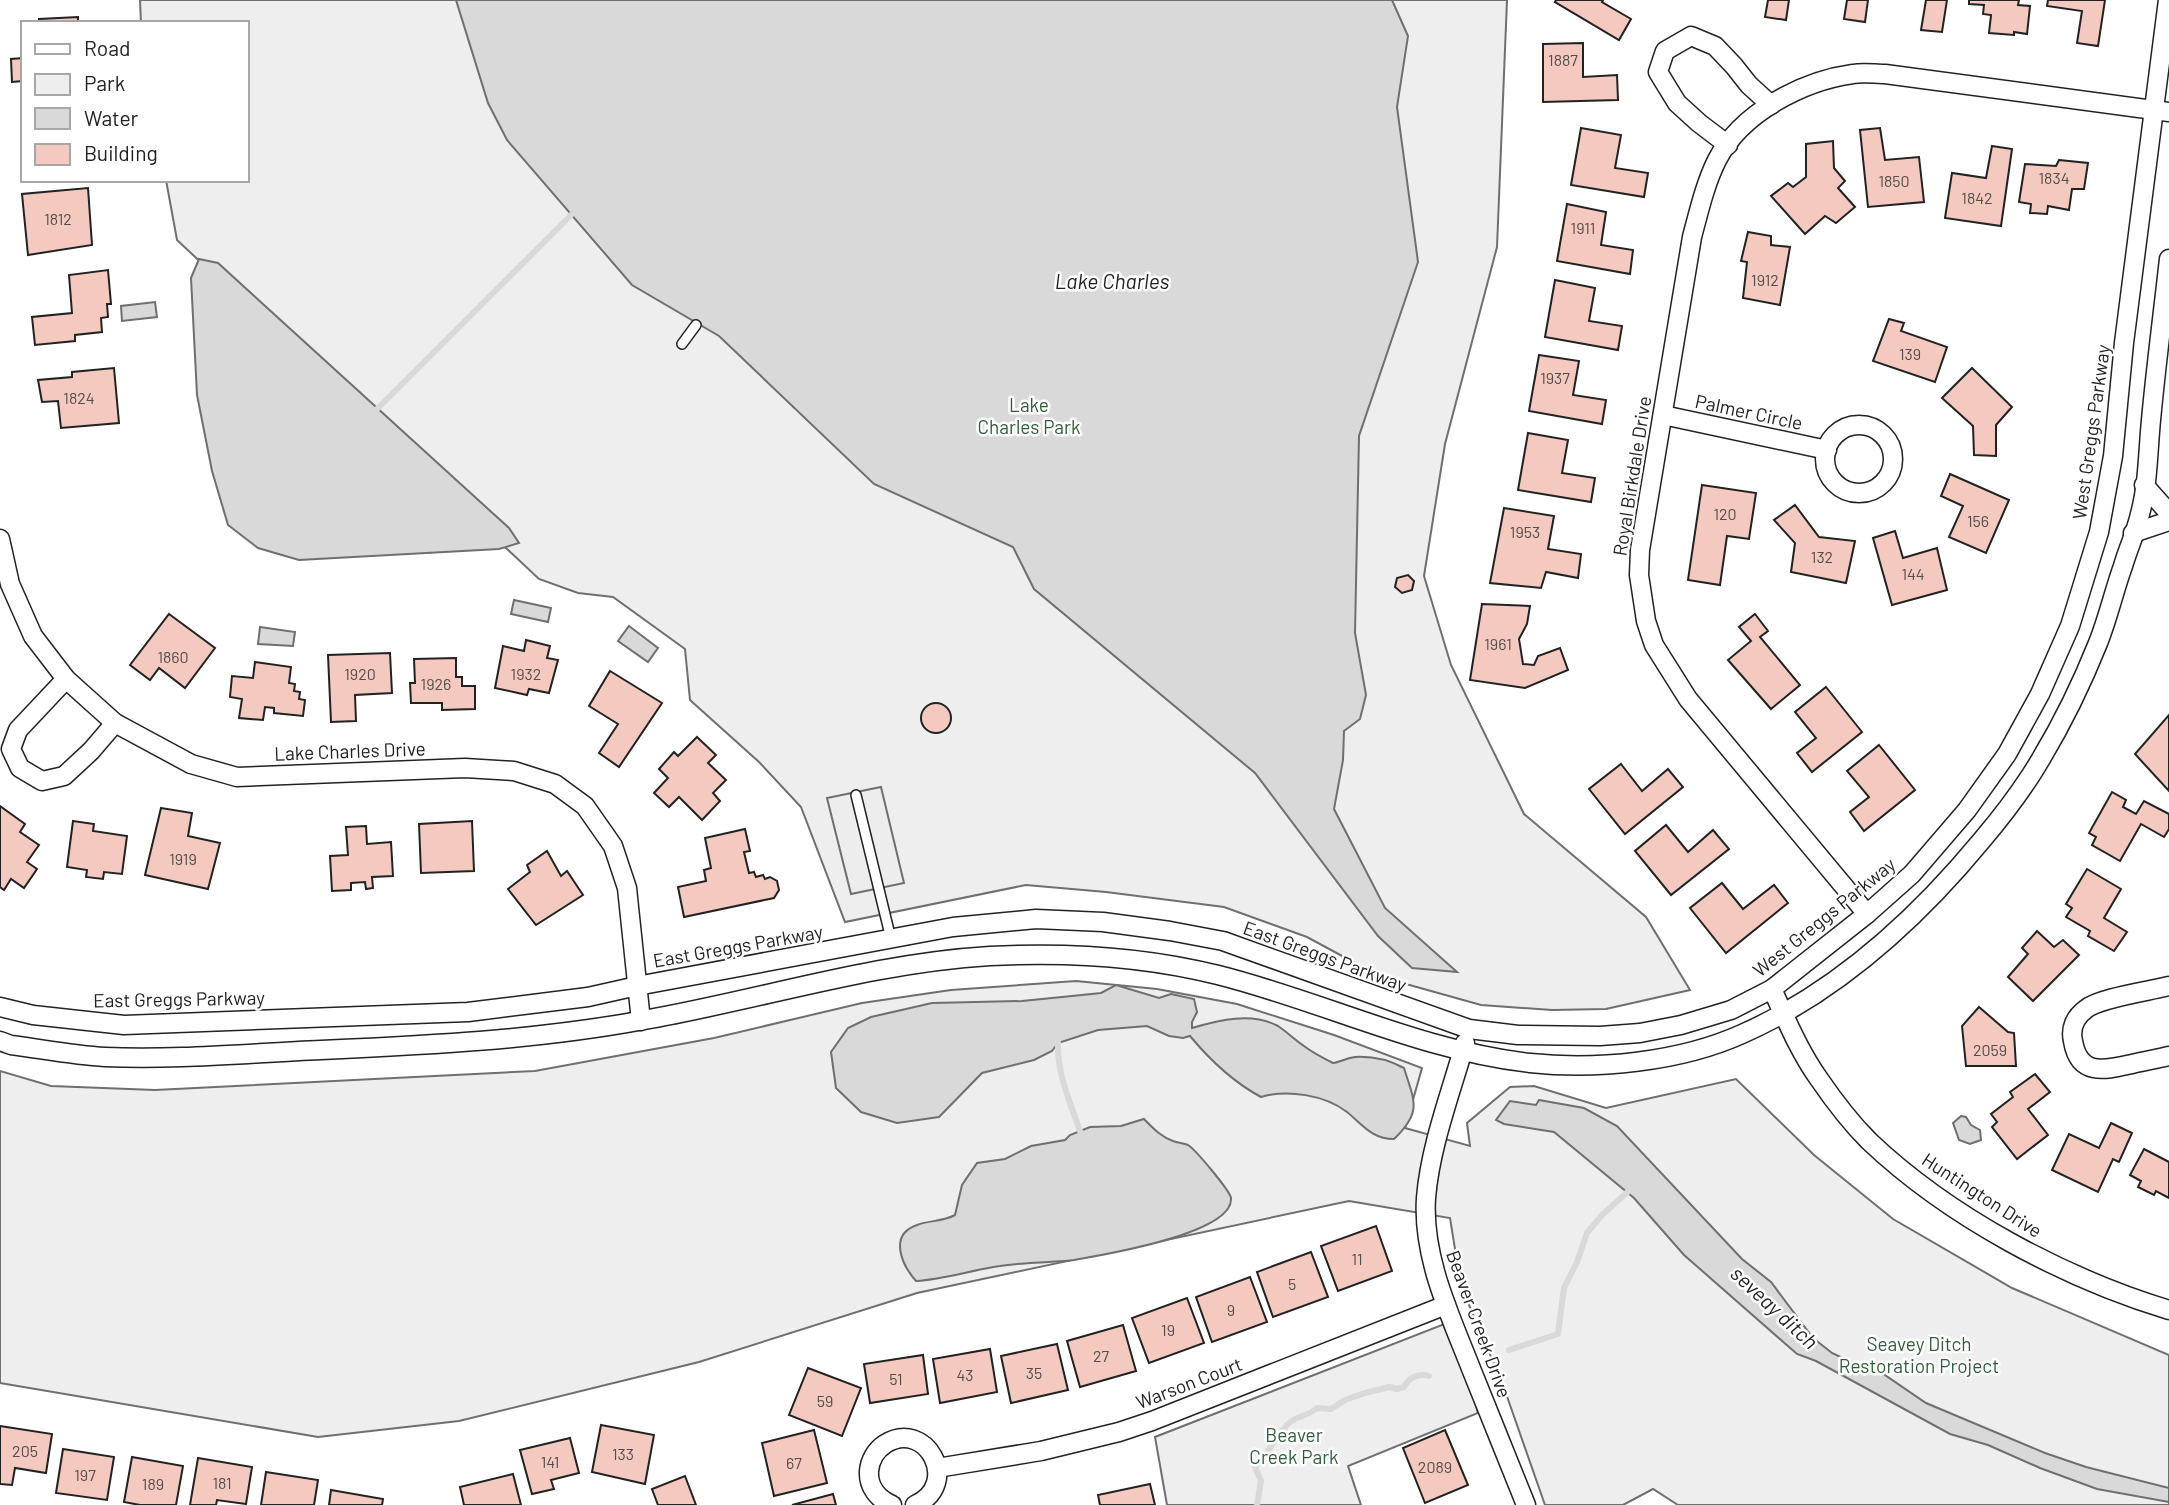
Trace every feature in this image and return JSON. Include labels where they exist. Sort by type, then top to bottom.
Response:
[{"type":"street","name":"West Greggs Parkway","points":[[1469,1029],[1565,1037],[1640,1033],[1681,1025],[1731,1010],[1772,989],[1867,914],[1912,874],[1967,810],[1999,765],[2040,694],[2070,626],[2099,532],[2113,456],[2124,343],[2161,111],[2168,0]]},
{"type":"street","points":[[1728,145],[1677,103],[1658,72],[1665,51],[1691,36],[1715,46],[1749,85],[1771,105]]},
{"type":"street","name":"Royal Birkdale Drive","points":[[1867,914],[1688,699],[1654,645],[1646,621],[1639,575],[1640,550],[1692,237],[1701,202],[1718,159],[1744,125],[1780,98],[1805,86],[1853,74],[1885,74],[2161,111]]},
{"type":"street","points":[[0,1041],[96,1057],[144,1058],[509,1039],[642,1021],[872,971],[929,962],[1066,954],[1160,962],[1222,976],[1462,1052],[1529,1063],[1578,1066],[1644,1061],[1706,1047],[1741,1035],[1783,1014],[1876,950],[1922,907],[1954,875],[2029,778],[2062,719],[2100,639],[2141,511],[2169,259]]},
{"type":"street","name":"Palmer Circle","points":[[1662,415],[1827,450]]},
{"type":"street","points":[[2144,485],[2169,513]]},
{"type":"street","points":[[2133,533],[2169,522]]},
{"type":"street","name":"Lake Charles Drive","points":[[0,539],[10,584],[33,636],[66,679],[115,723],[191,764],[237,777],[465,768],[514,771],[555,784],[585,806],[613,846],[627,888],[642,1021]]},
{"type":"street","points":[[66,679],[18,730],[11,749],[20,768],[42,781],[64,776],[91,751],[115,723]]},
{"type":"street","name":"East Greggs Parkway","points":[[0,1007],[33,1015],[124,1025],[468,1012],[588,997],[953,927],[1036,919],[1103,922],[1170,931],[1223,942],[1469,1029]]},
{"type":"street","points":[[2169,986],[2087,1007],[2075,1020],[2071,1033],[2075,1052],[2080,1060],[2088,1066],[2104,1070],[2169,1056]]},
{"type":"street","name":"Huntington Drive","points":[[1772,989],[1799,1048],[1818,1079],[1868,1139],[1928,1190],[2001,1236],[2058,1267],[2169,1310]]},
{"type":"street","name":"Beaver Creek Drive","points":[[1469,1029],[1432,1158],[1426,1197],[1426,1224],[1429,1247],[1446,1305],[1526,1505]]},
{"type":"street","name":"Warson Court","points":[[937,1468],[1041,1451],[1119,1432],[1446,1305]]},
{"type":"street","points":[[892,1505],[873,1490],[869,1468],[880,1448],[889,1441],[900,1438],[922,1444],[930,1451],[937,1468],[936,1483],[931,1494],[915,1505]]},
{"type":"lane","points":[[682,344],[696,325]]},
{"type":"lane","points":[[856,795],[891,939]]},
{"type":"green space","name":"Lake Charles Park","points":[[140,0],[1507,0],[1497,247],[1445,444],[1424,576],[1451,665],[1524,814],[1646,917],[1690,990],[1606,1009],[1552,1010],[1481,1005],[1381,977],[1307,937],[1224,907],[1026,885],[845,922],[801,807],[759,762],[690,700],[685,649],[613,597],[578,593],[539,579],[177,240],[166,182],[248,182],[248,21],[141,21]]},
{"type":"green space","name":"Seavey Ditch Restoration Project","points":[[1076,981],[1157,989],[1237,1004],[1334,1035],[1422,1068],[1405,1128],[1470,1146],[1467,1123],[1510,1087],[1534,1086],[1606,1108],[1736,1079],[1814,1155],[1893,1219],[2012,1288],[2169,1355],[2169,1505],[1678,1505],[1653,1489],[1623,1505],[1545,1505],[1503,1385],[1461,1286],[1450,1218],[1349,1201],[917,1293],[699,1362],[459,1421],[318,1437],[0,1383],[0,1071],[51,1086],[155,1090],[535,1071],[714,1038],[862,1003],[951,990]]},
{"type":"green space","name":"Beaver Creek Park","points":[[1452,1321],[1478,1413],[1348,1466],[1361,1505],[1167,1505],[1155,1437]]},
{"type":"shaded area","points":[[881,787],[904,883],[851,894],[827,798]]},
{"type":"water","name":"Lake Charles","points":[[456,0],[1392,0],[1408,36],[1397,107],[1418,262],[1359,436],[1355,633],[1366,695],[1360,719],[1344,731],[1343,760],[1334,809],[1385,908],[1457,972],[1412,968],[1378,936],[1255,773],[1034,589],[1013,547],[874,484],[719,336],[632,285],[507,140],[488,103]]},
{"type":"water","points":[[199,259],[218,263],[509,528],[519,543],[499,549],[299,560],[258,548],[228,525],[212,471],[197,395],[191,278]]},
{"type":"water","points":[[155,302],[157,317],[122,321],[121,306]]},
{"type":"water","points":[[514,600],[551,608],[548,622],[511,614]]},
{"type":"water","points":[[629,626],[658,648],[648,662],[618,641]]},
{"type":"water","points":[[260,627],[295,632],[293,646],[258,644]]},
{"type":"water","points":[[1116,985],[1159,998],[1171,994],[1194,999],[1197,1012],[1192,1028],[1224,1020],[1257,1019],[1278,1026],[1311,1051],[1333,1063],[1361,1057],[1398,1065],[1404,1068],[1413,1098],[1413,1113],[1394,1139],[1380,1137],[1328,1101],[1294,1094],[1261,1097],[1222,1070],[1190,1036],[1169,1036],[1147,1026],[1098,1030],[1058,1043],[1052,1051],[1034,1060],[982,1073],[939,1117],[897,1123],[861,1112],[836,1088],[831,1052],[848,1028],[871,1017],[932,1003],[1022,1001],[1101,993]]},
{"type":"water","name":"seveay ditch","points":[[1539,1100],[1584,1108],[1617,1126],[1742,1259],[1771,1282],[1813,1338],[1832,1353],[1853,1363],[1876,1369],[1926,1403],[2045,1453],[2086,1467],[2169,1488],[2169,1502],[2097,1489],[1988,1445],[1950,1434],[1816,1361],[1797,1354],[1684,1255],[1634,1198],[1554,1132],[1504,1124],[1496,1120],[1510,1101],[1536,1105]]},
{"type":"water","points":[[1961,1116],[1966,1117],[1971,1125],[1980,1130],[1981,1140],[1970,1144],[1959,1140],[1953,1123]]},
{"type":"water","points":[[1144,1119],[1165,1137],[1192,1148],[1225,1187],[1231,1198],[1226,1211],[1212,1222],[1164,1241],[1074,1260],[1009,1265],[916,1281],[906,1267],[900,1251],[903,1236],[917,1225],[955,1215],[962,1185],[977,1163],[1005,1159],[1031,1146],[1065,1140],[1070,1135],[1090,1127],[1121,1126]]},
{"type":"building","points":[[1603,0],[1602,2],[1631,19],[1619,40],[1555,2]]},
{"type":"building","points":[[1768,0],[1789,0],[1786,20],[1765,17]]},
{"type":"building","points":[[1847,0],[1868,0],[1865,22],[1844,19]]},
{"type":"building","points":[[1926,0],[1947,0],[1942,32],[1921,30]]},
{"type":"building","points":[[1969,0],[2019,0],[2018,5],[2030,6],[2027,34],[1989,33],[1991,15],[1983,14],[1984,5],[1969,4]]},
{"type":"building","points":[[2048,0],[2105,0],[2098,46],[2077,43],[2082,11],[2047,6]]},
{"type":"building","points":[[78,17],[78,21],[39,21]]},
{"type":"building","points":[[1583,43],[1583,77],[1617,75],[1618,100],[1543,102],[1543,44]]},
{"type":"building","points":[[21,58],[21,81],[12,82],[11,59]]},
{"type":"building","points":[[1581,128],[1621,135],[1615,168],[1648,173],[1644,197],[1571,185]]},
{"type":"building","points":[[1880,128],[1885,160],[1919,157],[1924,202],[1868,207],[1860,130]]},
{"type":"building","points":[[1833,141],[1834,168],[1845,181],[1838,188],[1855,207],[1836,223],[1825,216],[1805,234],[1771,196],[1788,183],[1793,187],[1806,177],[1806,144]]},
{"type":"building","points":[[1992,146],[2012,149],[2001,226],[1945,218],[1952,173],[1986,178]]},
{"type":"building","points":[[2059,160],[2088,163],[2084,189],[2072,189],[2069,210],[2048,206],[2047,214],[2030,213],[2031,204],[2019,202],[2025,164],[2056,166]]},
{"type":"building","points":[[88,188],[92,245],[28,255],[22,194]]},
{"type":"building","points":[[1567,204],[1606,212],[1601,245],[1633,250],[1630,274],[1557,261]]},
{"type":"building","points":[[1748,232],[1771,236],[1771,245],[1790,247],[1780,305],[1743,298],[1747,262],[1741,261]]},
{"type":"building","points":[[108,270],[111,304],[107,304],[108,317],[101,318],[102,332],[75,335],[75,341],[35,345],[32,317],[72,313],[69,275]]},
{"type":"building","points":[[1555,280],[1595,288],[1589,321],[1622,326],[1618,350],[1545,337]]},
{"type":"building","points":[[1889,319],[1904,323],[1901,331],[1947,347],[1935,382],[1873,361]]},
{"type":"building","points":[[1539,355],[1579,361],[1573,395],[1606,400],[1602,424],[1529,411]]},
{"type":"building","points":[[114,368],[119,423],[61,428],[58,401],[42,402],[38,380],[72,377],[72,372]]},
{"type":"building","points":[[1972,368],[2012,407],[1996,425],[1996,456],[1974,455],[1973,426],[1942,398]]},
{"type":"building","points":[[1528,433],[1568,440],[1562,473],[1595,478],[1591,502],[1518,490]]},
{"type":"building","points":[[1950,474],[2009,500],[1986,553],[1949,537],[1963,506],[1941,496]]},
{"type":"building","points":[[1702,485],[1756,493],[1749,539],[1727,536],[1720,585],[1688,580]]},
{"type":"building","points":[[1795,505],[1819,537],[1855,541],[1846,583],[1791,572],[1795,543],[1774,520]]},
{"type":"building","points":[[1504,508],[1554,516],[1548,549],[1581,554],[1578,578],[1546,572],[1541,588],[1490,583]]},
{"type":"building","points":[[1895,531],[1903,558],[1937,548],[1947,590],[1892,605],[1873,538]]},
{"type":"building","points":[[1408,575],[1414,581],[1412,590],[1402,593],[1395,587],[1397,578]]},
{"type":"building","points":[[1482,604],[1530,606],[1527,624],[1519,639],[1523,664],[1534,665],[1538,656],[1560,648],[1568,670],[1525,688],[1470,680]]},
{"type":"building","points":[[169,614],[215,648],[185,688],[159,668],[150,680],[130,665]]},
{"type":"building","points":[[1755,614],[1768,631],[1760,637],[1800,685],[1771,709],[1728,660],[1751,641],[1739,627]]},
{"type":"building","points":[[526,640],[550,646],[547,658],[558,660],[549,693],[529,689],[527,695],[495,688],[503,646],[524,651]]},
{"type":"building","points":[[390,653],[392,693],[355,695],[356,721],[331,722],[328,655]]},
{"type":"building","points":[[456,658],[456,677],[462,677],[462,686],[475,686],[475,709],[442,710],[442,703],[411,703],[410,683],[415,683],[414,659]]},
{"type":"building","points":[[255,662],[291,667],[289,683],[295,684],[294,691],[300,692],[299,699],[305,700],[303,716],[274,713],[274,708],[265,707],[263,720],[239,718],[242,699],[230,697],[232,676],[253,678]]},
{"type":"building","points":[[610,671],[662,703],[619,767],[599,753],[618,724],[589,706]]},
{"type":"building","points":[[1826,687],[1862,732],[1812,772],[1797,753],[1816,738],[1795,712]]},
{"type":"building","points":[[936,703],[947,707],[951,718],[947,729],[936,733],[925,729],[921,718],[925,707]]},
{"type":"building","points":[[2169,715],[2169,791],[2135,754]]},
{"type":"building","points":[[697,737],[716,755],[708,763],[726,780],[713,793],[720,801],[702,820],[679,797],[669,807],[654,793],[668,778],[659,769],[674,752],[678,756]]},
{"type":"building","points":[[1879,745],[1915,790],[1864,831],[1850,812],[1869,797],[1847,771]]},
{"type":"building","points":[[1621,764],[1642,791],[1668,769],[1683,787],[1625,834],[1589,789]]},
{"type":"building","points":[[2112,792],[2126,800],[2123,807],[2136,814],[2144,801],[2169,814],[2169,829],[2164,837],[2141,824],[2120,861],[2092,845],[2096,837],[2089,833]]},
{"type":"building","points":[[0,806],[25,824],[20,832],[39,845],[27,862],[37,869],[24,888],[11,879],[4,890],[0,887]]},
{"type":"building","points":[[161,808],[192,813],[188,836],[220,843],[208,889],[145,875]]},
{"type":"building","points":[[73,821],[94,824],[93,831],[127,836],[122,874],[104,872],[103,879],[86,877],[87,870],[67,867]]},
{"type":"building","points":[[472,821],[474,871],[421,873],[419,824]]},
{"type":"building","points":[[1666,825],[1688,852],[1713,830],[1729,849],[1671,895],[1635,851]]},
{"type":"building","points":[[366,826],[367,844],[391,842],[393,876],[372,877],[373,888],[366,889],[365,882],[351,883],[351,890],[332,891],[330,856],[348,855],[346,827]]},
{"type":"building","points":[[745,829],[750,851],[744,852],[749,873],[754,872],[756,877],[763,875],[765,879],[770,877],[777,881],[779,890],[774,898],[684,917],[678,887],[706,881],[704,870],[711,868],[705,838]]},
{"type":"building","points":[[547,851],[561,876],[567,871],[583,895],[536,925],[508,889],[530,872],[527,865]]},
{"type":"building","points":[[2087,869],[2121,889],[2104,918],[2127,932],[2114,951],[2088,936],[2090,931],[2066,917],[2072,908],[2066,904]]},
{"type":"building","points":[[1722,883],[1743,909],[1774,885],[1788,903],[1726,953],[1690,908]]},
{"type":"building","points":[[2037,931],[2054,947],[2063,940],[2079,955],[2033,1001],[2008,977],[2028,954],[2022,948]]},
{"type":"building","points":[[1979,1007],[2008,1032],[2014,1033],[2016,1066],[1966,1066],[1962,1026]]},
{"type":"building","points":[[2035,1074],[2050,1092],[2028,1109],[2048,1135],[2017,1159],[1992,1127],[1997,1122],[1991,1114],[2013,1097],[2010,1092]]},
{"type":"building","points":[[2111,1123],[2132,1133],[2119,1162],[2113,1159],[2098,1192],[2052,1170],[2069,1134],[2099,1148]]},
{"type":"building","points":[[2144,1149],[2169,1162],[2169,1198],[2156,1191],[2154,1195],[2138,1187],[2141,1181],[2130,1175]]},
{"type":"building","points":[[1376,1226],[1392,1271],[1338,1291],[1321,1246]]},
{"type":"building","points":[[1311,1252],[1328,1297],[1273,1317],[1257,1272]]},
{"type":"building","points":[[1250,1277],[1267,1322],[1212,1342],[1196,1297]]},
{"type":"building","points":[[1187,1298],[1204,1343],[1149,1363],[1132,1318]]},
{"type":"building","points":[[1123,1325],[1136,1371],[1080,1387],[1067,1341]]},
{"type":"building","points":[[1057,1344],[1068,1390],[1011,1403],[1001,1356]]},
{"type":"building","points":[[990,1349],[997,1392],[940,1403],[933,1359]]},
{"type":"building","points":[[923,1355],[928,1394],[870,1403],[864,1364]]},
{"type":"building","points":[[808,1368],[861,1388],[842,1436],[789,1415]]},
{"type":"building","points":[[601,1425],[654,1435],[645,1484],[592,1472]]},
{"type":"building","points":[[0,1426],[52,1434],[46,1473],[15,1468],[12,1485],[0,1484]]},
{"type":"building","points":[[814,1430],[827,1483],[774,1496],[762,1443]]},
{"type":"building","points":[[1445,1430],[1468,1485],[1425,1503],[1403,1448]]},
{"type":"building","points":[[570,1438],[579,1473],[551,1480],[554,1489],[532,1494],[520,1450]]},
{"type":"building","points":[[63,1449],[114,1457],[107,1500],[56,1493]]},
{"type":"building","points":[[132,1457],[183,1466],[176,1505],[124,1502]]},
{"type":"building","points":[[198,1458],[252,1467],[246,1504],[217,1500],[216,1505],[190,1505]]},
{"type":"building","points":[[266,1472],[318,1480],[314,1505],[261,1505]]},
{"type":"building","points":[[513,1474],[521,1505],[464,1505],[460,1487]]},
{"type":"building","points":[[685,1476],[696,1505],[658,1505],[652,1489]]},
{"type":"building","points":[[1150,1484],[1155,1505],[1100,1505],[1098,1495]]},
{"type":"building","points":[[331,1490],[383,1499],[382,1505],[329,1505]]},
{"type":"building","points":[[833,1494],[836,1505],[792,1505]]},
{"type":"waterway","points":[[374,412],[571,215]]},
{"type":"waterway","points":[[1058,1043],[1062,1077],[1080,1131]]},
{"type":"waterway","points":[[1509,1350],[1558,1334],[1564,1288],[1587,1233],[1602,1215],[1632,1188]]},
{"type":"waterway","points":[[1257,1505],[1261,1481],[1255,1467],[1290,1422],[1317,1408],[1331,1409],[1345,1400],[1365,1393],[1389,1387],[1397,1389],[1404,1387],[1415,1377],[1429,1376]]}]
